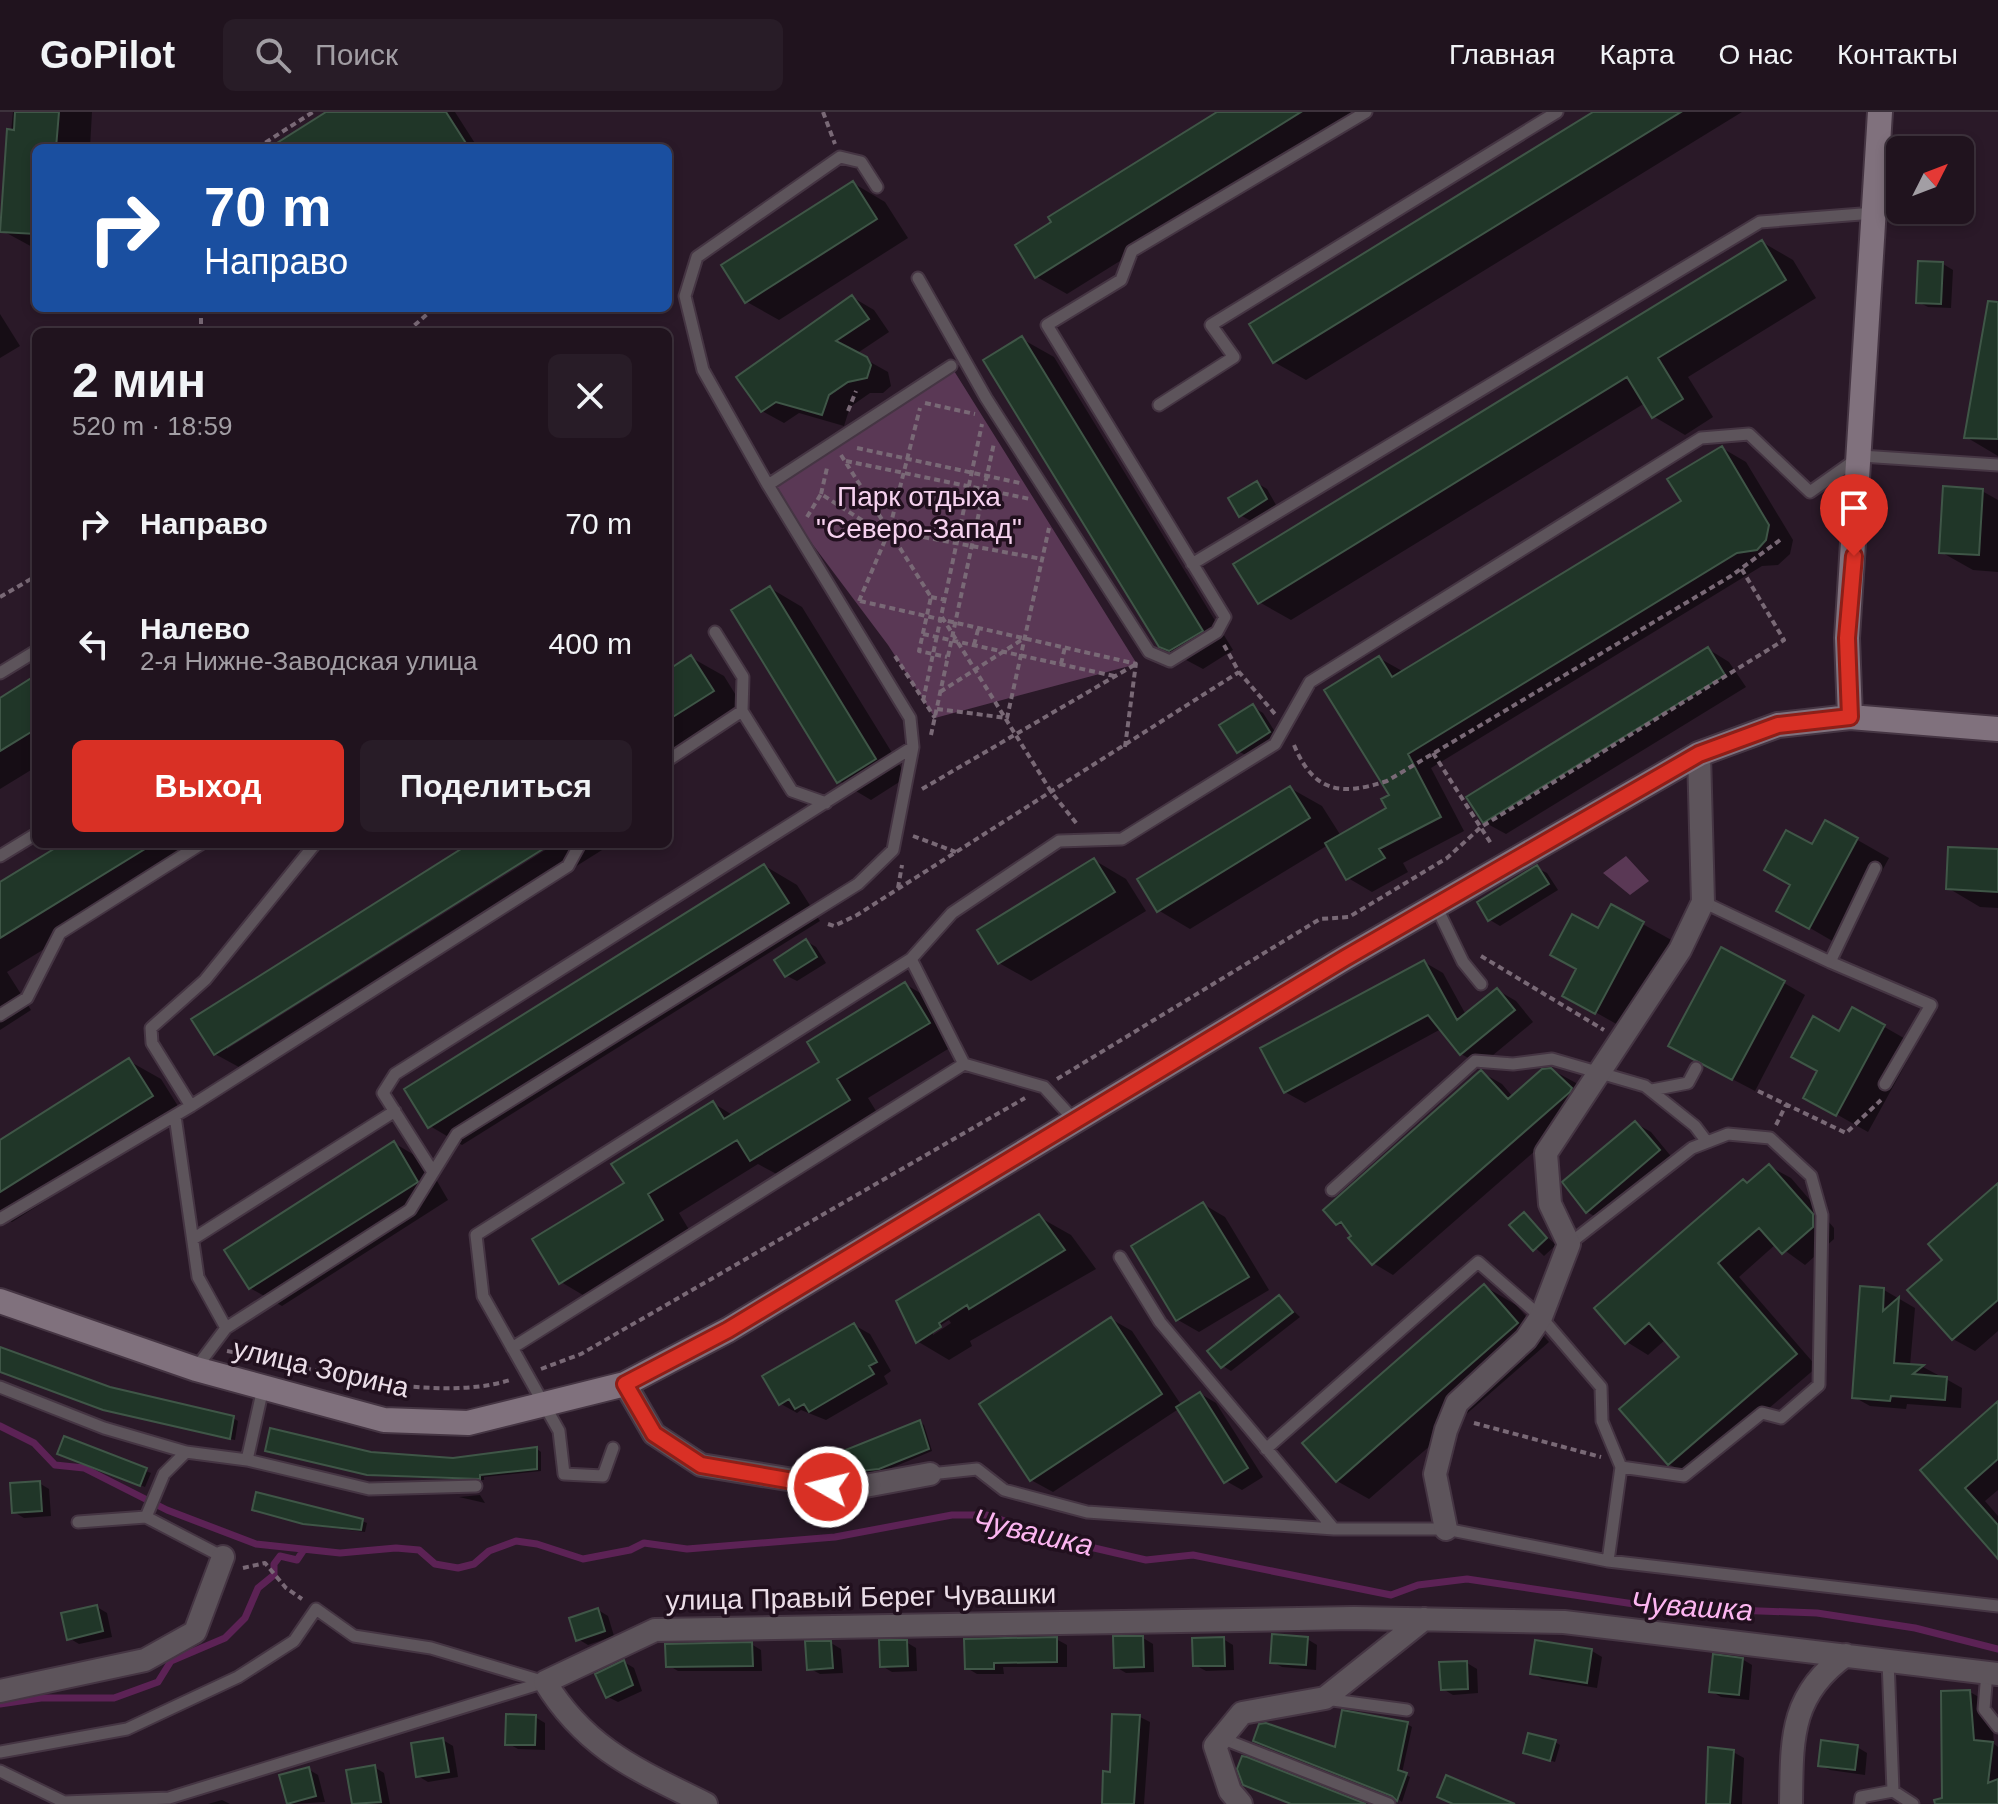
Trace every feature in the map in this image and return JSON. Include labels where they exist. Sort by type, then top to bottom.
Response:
[{"type":"main road","points":[[1850,717],[1847,638],[1861,456],[1880,112]]},
{"type":"main road","name":"улица Зорина","points":[[0,1301],[196,1369],[384,1420],[468,1423],[625,1384],[728,1330],[1436,906],[1699,754],[1778,725],[1850,717],[1998,729]]},
{"type":"street","points":[[1446,1529],[1435,1474],[1446,1430],[1454,1418],[1457,1403],[1526,1339],[1541,1317],[1569,1244],[1550,1204],[1546,1153],[1622,1043],[1680,950],[1703,902],[1699,754]]},
{"type":"street","points":[[625,1384],[654,1434],[701,1465],[849,1489],[930,1474]]},
{"type":"street","points":[[0,1691],[145,1660],[195,1632],[223,1557]]},
{"type":"street","points":[[1241,1804],[1230,1791],[1215,1746],[1242,1713],[1325,1698],[1424,1619]]},
{"type":"street","name":"улица Правый Берег Чувашки","points":[[545,1682],[655,1630],[1424,1619],[1564,1622],[1992,1673]]},
{"type":"street","points":[[1791,1804],[1793,1726],[1804,1701],[1827,1668],[1846,1655]]},
{"type":"street","points":[[545,1682],[563,1711],[600,1748],[706,1804]]},
{"type":"lane","points":[[918,278],[986,398],[1149,652],[1170,661],[1217,632],[1225,617],[1047,325],[1121,280],[1132,251],[1366,112]]},
{"type":"lane","points":[[1159,405],[1234,357],[1211,325],[1557,112]]},
{"type":"lane","points":[[196,1369],[226,1328],[410,1210],[457,1134],[858,884],[893,850],[913,747],[910,718],[768,485],[703,370],[685,296],[697,257],[840,157],[861,162],[877,187]]},
{"type":"lane","points":[[1192,564],[1760,222],[1874,213]]},
{"type":"lane","points":[[768,485],[951,366]]},
{"type":"lane","points":[[613,1448],[603,1476],[564,1474],[559,1431],[483,1296],[476,1235],[911,959],[952,913],[1059,841],[1122,839],[1275,744],[1310,682],[1701,438],[1749,434],[1810,492],[1861,456],[1998,465]]},
{"type":"lane","points":[[715,632],[743,677],[742,711],[792,791],[826,803]]},
{"type":"lane","points":[[0,673],[32,653]]},
{"type":"lane","points":[[672,757],[742,711]]},
{"type":"lane","points":[[433,1172],[383,1093],[395,1074],[913,747]]},
{"type":"lane","points":[[0,856],[32,836]]},
{"type":"lane","points":[[0,1015],[27,998],[60,933],[195,848]]},
{"type":"lane","points":[[191,1106],[152,1043],[151,1028],[205,980],[312,848]]},
{"type":"lane","points":[[0,1219],[175,1116],[568,866],[578,848]]},
{"type":"lane","points":[[1830,962],[1875,868]]},
{"type":"lane","points":[[1703,902],[1931,1005],[1885,1084]]},
{"type":"lane","points":[[1436,906],[1463,962],[1481,984]]},
{"type":"lane","points":[[911,959],[964,1064],[1044,1087],[1077,1122]]},
{"type":"lane","points":[[1332,1190],[1475,1061],[1513,1064],[1552,1059],[1652,1090],[1695,1126],[1707,1142]]},
{"type":"lane","points":[[512,1348],[964,1064]]},
{"type":"lane","points":[[1652,1090],[1688,1083],[1696,1068]]},
{"type":"lane","points":[[193,1239],[395,1111]]},
{"type":"lane","points":[[175,1116],[198,1277],[226,1328]]},
{"type":"lane","points":[[1569,1244],[1692,1148],[1728,1134],[1770,1138],[1811,1176],[1822,1215],[1819,1385],[1781,1418],[1762,1413],[1684,1476],[1621,1467]]},
{"type":"lane","points":[[1120,1257],[1160,1322],[1334,1529]]},
{"type":"lane","points":[[1266,1449],[1478,1262],[1541,1317],[1601,1387],[1602,1421],[1621,1467],[1608,1561]]},
{"type":"lane","points":[[0,1387],[104,1428],[186,1452],[247,1460],[369,1489],[476,1486]]},
{"type":"lane","points":[[247,1460],[263,1388]]},
{"type":"lane","points":[[148,1512],[164,1474],[186,1452]]},
{"type":"lane","points":[[930,1474],[977,1469],[1004,1490],[1087,1512],[1334,1529],[1446,1529],[1608,1561],[1998,1606]]},
{"type":"lane","points":[[78,1522],[148,1512],[223,1557]]},
{"type":"lane","points":[[0,1752],[127,1729],[238,1677],[294,1641],[316,1609],[354,1636],[431,1648],[545,1682]]},
{"type":"lane","points":[[1888,1660],[1893,1791]]},
{"type":"lane","points":[[1992,1673],[1984,1709],[1998,1727]]},
{"type":"lane","name":"улица Правый Берег Чувашки","points":[[0,1771],[64,1802],[169,1798],[545,1682]]},
{"type":"lane","points":[[1325,1698],[1407,1710]]},
{"type":"lane","points":[[1221,1738],[1389,1804]]},
{"type":"lane","points":[[1860,1804],[1861,1797],[1893,1791],[1913,1804]]},
{"type":"path","points":[[263,144],[313,112]]},
{"type":"path","points":[[823,112],[840,157]]},
{"type":"path","points":[[412,328],[430,312]]},
{"type":"path","points":[[926,382],[889,531],[860,601],[956,620],[1137,664]]},
{"type":"path","points":[[921,402],[984,416],[923,701]]},
{"type":"path","points":[[935,718],[996,437]]},
{"type":"path","points":[[833,442],[1026,485]]},
{"type":"path","points":[[833,442],[931,597],[919,651],[948,657]]},
{"type":"path","points":[[845,461],[1036,500]]},
{"type":"path","points":[[932,479],[935,465]]},
{"type":"path","points":[[807,518],[821,494],[874,528],[1042,559]]},
{"type":"path","points":[[1007,718],[1050,523]]},
{"type":"path","points":[[1217,632],[1239,672],[1286,725],[1302,764],[1322,786],[1358,790],[1387,781],[1731,576],[1780,540]]},
{"type":"path","points":[[0,597],[32,578]]},
{"type":"path","points":[[948,589],[962,592]]},
{"type":"path","points":[[931,597],[946,600]]},
{"type":"path","points":[[942,617],[1052,793],[1089,838]]},
{"type":"path","points":[[974,645],[979,626]]},
{"type":"path","points":[[923,634],[1117,676]]},
{"type":"path","points":[[940,692],[1025,637]]},
{"type":"path","points":[[1061,664],[1065,647]]},
{"type":"path","points":[[1125,747],[1137,664]]},
{"type":"path","points":[[917,792],[1137,664]]},
{"type":"path","points":[[807,915],[834,926],[1052,793],[1239,672]]},
{"type":"path","points":[[929,675],[943,677]]},
{"type":"path","points":[[937,709],[1007,718]]},
{"type":"path","points":[[1433,753],[1506,866]]},
{"type":"path","points":[[908,834],[956,852]]},
{"type":"path","points":[[1455,940],[1622,1043]]},
{"type":"path","points":[[1758,1091],[1846,1133],[1881,1100],[1885,1084]]},
{"type":"path","points":[[1454,1418],[1600,1457],[1621,1467]]},
{"type":"path","points":[[265,1563],[286,1588]]},
{"type":"green space","name":"Парк отдыха \"Северо-Запад\"","points":[[951,366],[1137,664],[935,718],[888,645],[768,485]]},
{"type":"green space","points":[[1626,856],[1649,881],[1630,895],[1603,873]]},
{"type":"building","points":[[15,112],[59,112],[56,144],[32,144],[32,234],[0,232],[7,129],[14,130]]},
{"type":"building","points":[[326,112],[446,112],[466,144],[275,144]]},
{"type":"building","points":[[1217,112],[1301,112],[1035,278],[1015,245],[1051,222],[1048,217]]},
{"type":"building","points":[[1593,112],[1681,112],[1273,363],[1249,324]]},
{"type":"building","points":[[853,181],[877,219],[745,303],[721,265]]},
{"type":"building","points":[[1762,240],[1786,280],[1658,358],[1683,399],[1652,418],[1627,377],[1258,604],[1233,564]]},
{"type":"building","points":[[1918,261],[1943,262],[1941,304],[1916,303]]},
{"type":"building","points":[[852,295],[869,319],[836,341],[867,357],[871,365],[867,378],[848,382],[829,395],[822,415],[776,402],[761,412],[736,377]]},
{"type":"building","points":[[1988,301],[1998,302],[1998,439],[1964,438]]},
{"type":"building","points":[[1022,336],[1203,631],[1169,651],[1159,647],[983,360]]},
{"type":"building","points":[[1722,446],[1769,525],[1766,540],[1757,550],[1737,553],[1408,754],[1441,817],[1379,849],[1385,858],[1346,880],[1325,843],[1386,808],[1381,799],[1389,795],[1324,690],[1379,656],[1392,677],[1681,501],[1667,479]]},
{"type":"building","points":[[1257,481],[1267,499],[1239,517],[1228,498]]},
{"type":"building","points":[[1943,486],[1983,489],[1979,555],[1939,553]]},
{"type":"building","points":[[770,586],[876,759],[837,783],[731,610]]},
{"type":"building","points":[[1708,647],[1725,675],[1483,823],[1466,797]]},
{"type":"building","points":[[691,655],[714,691],[672,717],[672,667]]},
{"type":"building","points":[[32,678],[32,731],[0,751],[0,698]]},
{"type":"building","points":[[1253,704],[1270,732],[1237,753],[1219,725]]},
{"type":"building","points":[[1290,786],[1310,818],[1157,912],[1137,879]]},
{"type":"building","points":[[1825,820],[1858,838],[1809,929],[1776,911],[1790,885],[1764,870],[1786,830],[1812,844]]},
{"type":"building","points":[[1948,847],[1998,849],[1998,892],[1946,889]]},
{"type":"building","points":[[55,848],[146,848],[0,938],[0,882]]},
{"type":"building","points":[[463,848],[545,848],[214,1055],[191,1019]]},
{"type":"building","points":[[1094,858],[1115,892],[998,964],[977,930]]},
{"type":"building","points":[[764,864],[789,903],[428,1128],[404,1089]]},
{"type":"building","points":[[1537,865],[1549,884],[1488,921],[1477,902]]},
{"type":"building","points":[[1611,904],[1644,922],[1595,1014],[1562,996],[1576,969],[1550,955],[1572,914],[1598,928]]},
{"type":"building","points":[[806,939],[817,957],[785,977],[774,960]]},
{"type":"building","points":[[1721,947],[1785,981],[1732,1080],[1668,1046]]},
{"type":"building","points":[[1424,960],[1457,1020],[1497,988],[1515,1010],[1460,1055],[1428,1015],[1284,1093],[1260,1048]]},
{"type":"building","points":[[905,982],[930,1023],[837,1079],[850,1100],[750,1161],[737,1140],[648,1194],[663,1220],[559,1284],[532,1239],[624,1183],[611,1164],[713,1101],[724,1119],[819,1062],[807,1042]]},
{"type":"building","points":[[1852,1007],[1885,1025],[1836,1116],[1803,1098],[1817,1071],[1791,1057],[1813,1016],[1839,1031]]},
{"type":"building","points":[[129,1058],[153,1096],[0,1192],[0,1140]]},
{"type":"building","points":[[1551,1068],[1572,1088],[1570,1092],[1372,1265],[1348,1238],[1351,1236],[1341,1222],[1336,1225],[1323,1210],[1481,1070],[1508,1099],[1542,1069]]},
{"type":"building","points":[[1635,1121],[1660,1150],[1586,1213],[1562,1182]]},
{"type":"building","points":[[394,1141],[418,1182],[249,1289],[224,1250]]},
{"type":"building","points":[[1769,1164],[1813,1214],[1813,1227],[1782,1254],[1759,1228],[1718,1263],[1797,1354],[1668,1465],[1619,1409],[1679,1357],[1649,1323],[1625,1344],[1594,1308],[1743,1179],[1747,1183]]},
{"type":"building","points":[[1998,1183],[1998,1300],[1952,1340],[1907,1290],[1942,1260],[1928,1244]]},
{"type":"building","points":[[1203,1202],[1249,1277],[1176,1321],[1131,1246]]},
{"type":"building","points":[[1524,1212],[1547,1238],[1533,1251],[1509,1225]]},
{"type":"building","points":[[1039,1214],[1065,1250],[969,1309],[967,1305],[916,1343],[896,1301]]},
{"type":"building","points":[[1484,1284],[1518,1323],[1336,1482],[1302,1443]]},
{"type":"building","points":[[1860,1286],[1884,1288],[1883,1311],[1899,1297],[1894,1363],[1924,1365],[1913,1374],[1947,1377],[1945,1400],[1891,1396],[1890,1401],[1852,1398]]},
{"type":"building","points":[[1279,1295],[1293,1312],[1221,1368],[1207,1351]]},
{"type":"building","points":[[1111,1317],[1162,1394],[1030,1481],[979,1404]]},
{"type":"building","points":[[854,1323],[877,1362],[869,1366],[874,1374],[809,1412],[804,1404],[795,1409],[789,1399],[779,1405],[762,1376]]},
{"type":"building","points":[[0,1347],[110,1387],[234,1416],[230,1439],[103,1410],[0,1372]]},
{"type":"building","points":[[1200,1392],[1248,1468],[1224,1483],[1176,1407]]},
{"type":"building","points":[[1998,1401],[1998,1459],[1965,1488],[1998,1525],[1998,1559],[1920,1470]]},
{"type":"building","points":[[920,1420],[929,1449],[879,1469],[840,1473],[833,1455]]},
{"type":"building","points":[[270,1428],[371,1452],[453,1458],[537,1447],[537,1469],[480,1475],[480,1479],[367,1475],[265,1451]]},
{"type":"building","points":[[64,1436],[147,1468],[140,1486],[57,1454]]},
{"type":"building","points":[[40,1481],[42,1511],[12,1513],[10,1483]]},
{"type":"building","points":[[256,1492],[363,1519],[361,1530],[303,1524],[252,1510]]},
{"type":"building","points":[[97,1605],[103,1631],[67,1640],[61,1613]]},
{"type":"building","points":[[598,1608],[605,1631],[576,1641],[569,1618]]},
{"type":"building","points":[[1272,1634],[1308,1637],[1306,1665],[1270,1663]]},
{"type":"building","points":[[1113,1636],[1143,1636],[1144,1667],[1114,1668]]},
{"type":"building","points":[[1057,1637],[1057,1662],[994,1663],[994,1669],[965,1669],[964,1639]]},
{"type":"building","points":[[1224,1637],[1225,1666],[1193,1666],[1192,1638]]},
{"type":"building","points":[[879,1640],[907,1640],[908,1666],[880,1667]]},
{"type":"building","points":[[1535,1640],[1592,1649],[1587,1683],[1530,1674]]},
{"type":"building","points":[[805,1641],[831,1641],[833,1668],[807,1670]]},
{"type":"building","points":[[752,1642],[753,1666],[666,1667],[665,1644]]},
{"type":"building","points":[[1713,1654],[1743,1658],[1739,1695],[1709,1692]]},
{"type":"building","points":[[624,1660],[633,1685],[606,1698],[595,1674]]},
{"type":"building","points":[[1467,1661],[1468,1689],[1441,1690],[1439,1662]]},
{"type":"building","points":[[1970,1690],[1974,1740],[1993,1742],[1988,1783],[1998,1779],[1998,1804],[1935,1804],[1934,1800],[1942,1798],[1941,1691]]},
{"type":"building","points":[[1342,1710],[1408,1722],[1398,1770],[1407,1773],[1397,1801],[1392,1796],[1253,1741],[1259,1724],[1266,1723],[1335,1747]]},
{"type":"building","points":[[506,1714],[536,1715],[535,1745],[505,1745]]},
{"type":"building","points":[[1112,1714],[1140,1715],[1134,1804],[1102,1804],[1103,1771],[1110,1772]]},
{"type":"building","points":[[1528,1733],[1556,1740],[1550,1761],[1523,1753]]},
{"type":"building","points":[[443,1738],[449,1772],[416,1777],[411,1743]]},
{"type":"building","points":[[1821,1740],[1858,1745],[1855,1770],[1818,1766]]},
{"type":"building","points":[[1708,1747],[1734,1750],[1730,1804],[1706,1804]]},
{"type":"building","points":[[1242,1756],[1366,1804],[1291,1804],[1243,1785],[1237,1769]]},
{"type":"building","points":[[375,1765],[381,1802],[352,1804],[346,1770]]},
{"type":"building","points":[[309,1767],[316,1796],[287,1804],[279,1775]]},
{"type":"building","points":[[1446,1775],[1515,1804],[1453,1804],[1437,1797]]},
{"type":"waterway","name":"Чувашка","points":[[0,1426],[34,1443],[55,1465],[84,1468],[167,1510],[256,1544],[340,1553],[396,1548],[419,1550],[435,1564],[458,1568],[474,1564],[489,1551],[516,1541],[537,1544],[583,1559],[630,1550],[644,1543],[687,1549],[835,1537],[952,1515],[987,1515],[1064,1541],[1146,1560],[1193,1555],[1391,1595],[1418,1585],[1467,1579],[1654,1607],[1817,1613],[1915,1628],[1998,1649]]},
{"type":"waterway","name":"Чувашка","points":[[0,1704],[41,1698],[114,1698],[158,1682],[171,1661],[225,1638],[245,1618],[258,1588],[274,1575],[274,1564],[280,1556],[297,1560],[303,1551]]},
{"type":"route","points":[[828,1487],[701,1465],[654,1434],[625,1384],[728,1330],[1345,958],[1699,754],[1778,725],[1850,717],[1847,638],[1854,556]]}]
